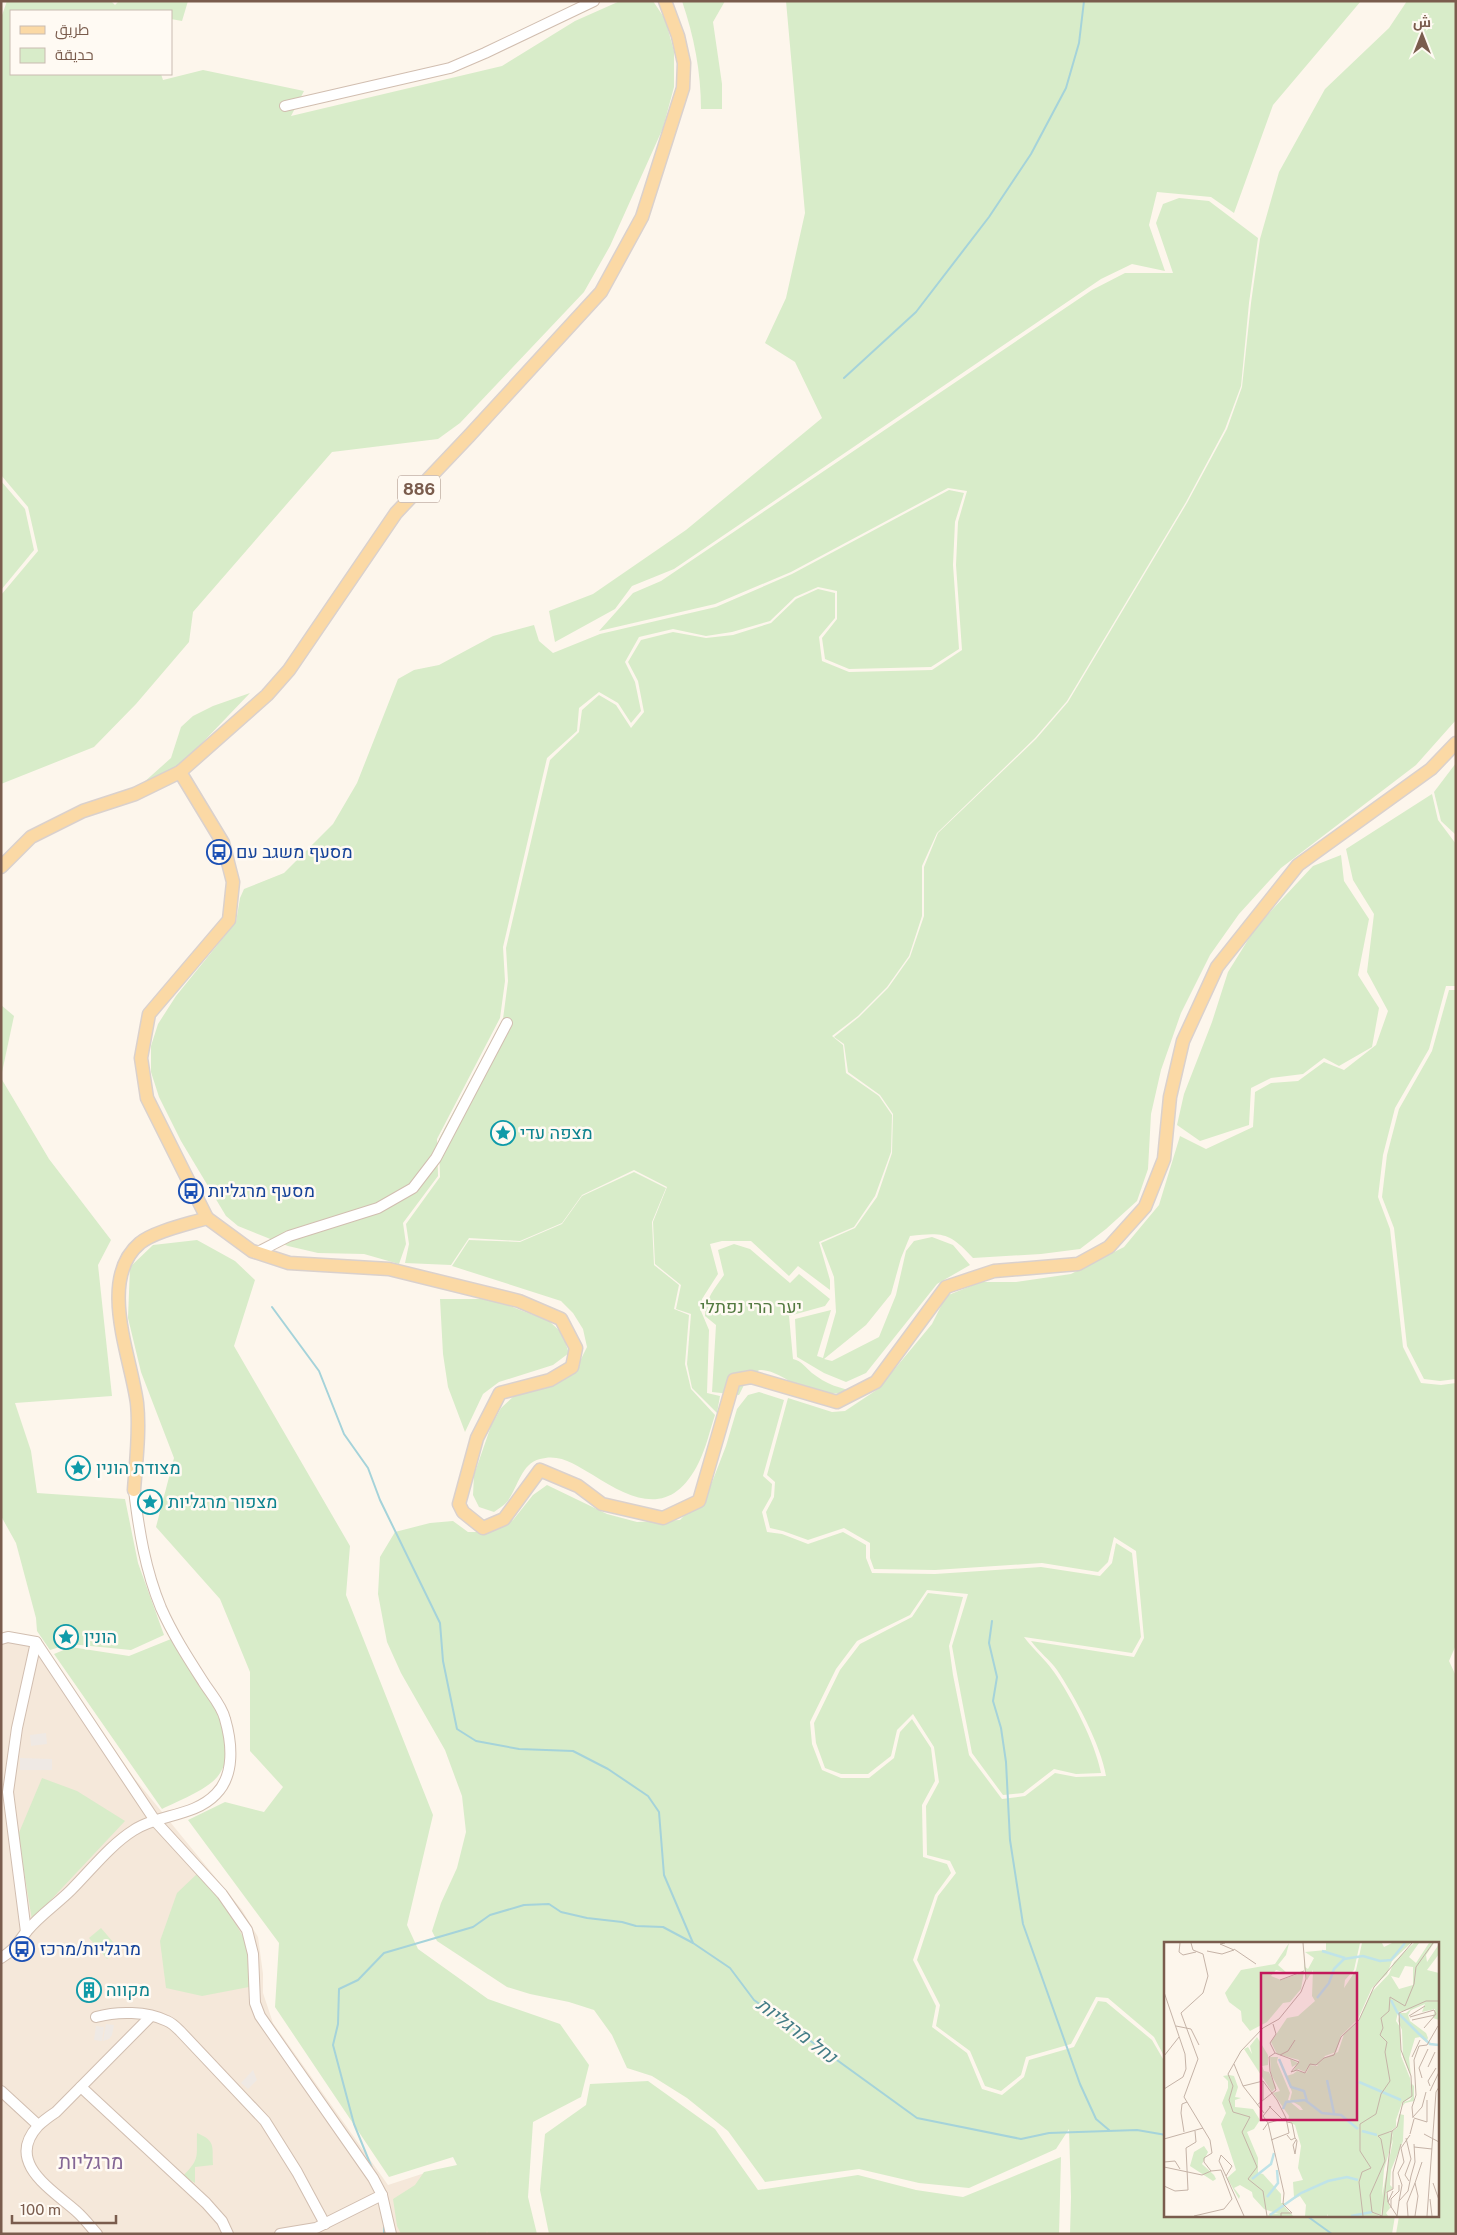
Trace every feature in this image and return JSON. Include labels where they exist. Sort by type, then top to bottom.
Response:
[{"type":"main road","name":"886","points":[[1,867],[31,838],[83,811],[135,794],[180,772],[267,696],[289,670],[396,513],[601,292],[642,217],[683,88],[684,63],[665,1]]},
{"type":"main road","points":[[180,772],[223,843],[232,882],[229,920],[149,1014],[140,1058],[147,1098],[207,1218],[256,1253],[289,1263],[389,1270],[519,1301],[561,1319],[576,1348],[572,1367],[550,1380],[500,1393],[477,1438],[459,1504],[463,1512],[483,1528],[504,1518],[540,1470],[578,1486],[602,1504],[663,1518],[699,1501],[734,1380],[751,1377],[837,1402],[876,1382],[946,1287],[994,1271],[1078,1264],[1109,1247],[1145,1207],[1164,1159],[1170,1097],[1183,1041],[1217,967],[1298,865],[1431,769],[1456,742]]},
{"type":"main road","points":[[134,1490],[137,1403],[120,1314],[118,1287],[122,1270],[130,1254],[141,1242],[207,1218]]},
{"type":"street","points":[[284,106],[450,68],[594,1]]},
{"type":"street","points":[[256,1253],[289,1236],[378,1208],[413,1188],[436,1158],[507,1023]]},
{"type":"street","points":[[1,1958],[15,1949],[26,1932],[135,1829],[196,1807],[215,1796],[227,1778],[230,1768],[225,1717],[173,1635],[147,1570],[139,1538],[134,1490]]},
{"type":"street","points":[[1,1639],[8,1637],[36,1642],[156,1822],[222,1894],[247,1930],[254,1954],[255,1996],[260,2016],[373,2178],[382,2195],[391,2234]]},
{"type":"street","points":[[26,1932],[8,1792],[17,1728],[36,1642]]},
{"type":"street","points":[[96,2017],[112,2013],[151,2016],[168,2021],[180,2031],[265,2121],[297,2172],[325,2224]]},
{"type":"street","points":[[97,2234],[83,2218],[36,2177],[28,2164],[26,2149],[38,2125],[56,2112],[151,2016]]},
{"type":"street","points":[[80,2087],[206,2203],[222,2221],[228,2234]]},
{"type":"street","points":[[1,2091],[38,2125]]},
{"type":"street","points":[[280,2234],[302,2232],[325,2224],[382,2195]]},
{"type":"shaded area","name":"מרגליות","points":[[1,1637],[40,1643],[135,1779],[242,1910],[258,1937],[263,1974],[263,1993],[273,2023],[388,2185],[431,2171],[494,2234],[1,2234]]},
{"type":"shaded area","points":[[46,1733],[47,1744],[31,1746],[30,1735]]},
{"type":"shaded area","points":[[20,1758],[52,1759],[52,1770],[20,1770]]},
{"type":"shaded area","points":[[106,2024],[114,2025],[112,2035],[109,2039],[103,2041]]},
{"type":"shaded area","points":[[96,2026],[104,2027],[102,2041],[94,2040]]},
{"type":"shaded area","points":[[253,2070],[257,2080],[248,2089],[241,2083]]},
{"type":"green space","points":[[7,1],[111,1],[115,5],[119,1],[188,1],[182,21],[172,19],[172,10],[10,10],[10,75],[161,75],[163,80],[203,70],[304,91],[291,116],[502,66],[575,21],[620,1],[653,1],[665,19],[674,51],[674,87],[663,128],[610,246],[584,292],[460,423],[438,439],[332,452],[193,612],[189,642],[136,704],[94,747],[1,784],[1,595],[38,551],[28,507],[1,475],[1,18]]},
{"type":"green space","points":[[682,1],[725,1],[713,22],[722,84],[722,109],[701,109],[700,81],[696,54]]},
{"type":"green space","points":[[786,1],[1361,1],[1273,105],[1234,213],[1211,197],[1157,192],[1149,225],[1165,271],[1132,264],[1101,279],[674,569],[632,586],[615,609],[555,642],[549,611],[593,594],[686,530],[822,418],[795,362],[765,343],[786,298],[805,213]]},
{"type":"green space","points":[[1407,1],[1456,1],[1456,720],[1416,765],[1281,868],[1239,914],[1210,955],[1181,1013],[1161,1070],[1151,1114],[1148,1169],[1137,1201],[1080,1249],[1041,1254],[973,1258],[958,1243],[946,1236],[931,1234],[910,1236],[901,1258],[891,1294],[866,1325],[824,1359],[832,1361],[879,1337],[896,1295],[906,1251],[914,1241],[932,1237],[953,1245],[970,1265],[937,1284],[866,1373],[846,1382],[824,1373],[797,1357],[795,1319],[831,1310],[817,1356],[823,1358],[836,1312],[834,1277],[821,1243],[855,1228],[877,1197],[892,1153],[893,1114],[880,1095],[848,1072],[844,1044],[834,1037],[859,1017],[888,988],[910,957],[924,916],[924,867],[938,833],[1036,739],[1068,702],[1187,503],[1227,429],[1242,387],[1260,239],[1279,172],[1325,89],[1389,28]]},
{"type":"green space","points":[[1179,198],[1209,201],[1258,238],[1249,303],[1241,386],[1225,429],[1186,502],[1067,701],[1035,738],[937,833],[922,866],[922,916],[909,956],[887,987],[858,1016],[832,1036],[843,1045],[846,1073],[879,1096],[892,1115],[891,1152],[875,1196],[854,1227],[819,1242],[830,1280],[830,1290],[798,1266],[789,1276],[751,1241],[722,1241],[710,1244],[718,1274],[702,1299],[701,1311],[709,1330],[707,1393],[720,1396],[717,1413],[692,1388],[687,1364],[691,1314],[676,1309],[681,1285],[655,1264],[653,1222],[667,1187],[634,1170],[582,1195],[562,1223],[520,1241],[469,1238],[451,1265],[405,1263],[409,1244],[406,1224],[440,1177],[439,1139],[503,1019],[508,981],[506,948],[550,760],[579,732],[582,710],[599,695],[616,705],[631,728],[644,712],[638,681],[628,662],[641,640],[673,632],[706,638],[733,635],[771,623],[796,599],[818,589],[835,593],[835,618],[819,637],[822,661],[849,672],[932,670],[962,650],[956,565],[958,522],[967,491],[948,488],[791,572],[715,604],[599,631],[633,593],[661,581],[1092,290],[1125,273],[1173,273],[1156,223],[1163,204]]},
{"type":"green space","points":[[1,481],[25,509],[34,550],[1,590]]},
{"type":"green space","points":[[949,490],[964,493],[955,522],[953,565],[959,649],[931,667],[849,669],[825,659],[822,638],[837,619],[837,591],[818,587],[795,597],[770,621],[732,632],[706,636],[673,629],[639,637],[625,662],[635,682],[641,711],[631,723],[618,703],[599,692],[579,708],[577,731],[547,758],[503,947],[505,981],[500,1018],[437,1139],[438,1176],[403,1223],[406,1244],[399,1264],[364,1254],[318,1253],[288,1246],[238,1226],[226,1216],[181,1141],[159,1097],[151,1072],[151,1046],[158,1024],[176,996],[236,922],[240,898],[244,889],[284,873],[333,824],[357,783],[398,679],[414,670],[439,665],[493,636],[534,625],[539,641],[553,653],[600,634],[716,607],[792,574]]},
{"type":"green space","points":[[250,693],[183,763],[142,784],[171,758],[181,727],[193,716],[213,706]]},
{"type":"green space","points":[[1456,763],[1456,835],[1441,821],[1434,792]]},
{"type":"green space","points":[[1432,794],[1438,820],[1456,844],[1456,986],[1446,986],[1429,1049],[1395,1108],[1383,1155],[1378,1197],[1390,1229],[1403,1347],[1421,1383],[1441,1385],[1456,1383],[1456,1645],[1449,1661],[1456,1676],[1456,2234],[1396,2234],[1399,2218],[1440,2218],[1440,1942],[1164,1942],[1164,2056],[1154,2037],[1108,1998],[1096,1997],[1071,2044],[1026,2057],[1021,2075],[1001,2091],[985,2086],[970,2051],[936,2026],[940,2005],[917,1960],[938,1896],[956,1873],[950,1861],[927,1855],[926,1806],[939,1782],[934,1747],[913,1714],[897,1730],[891,1756],[868,1774],[841,1774],[825,1768],[816,1743],[814,1723],[840,1670],[860,1644],[912,1617],[928,1593],[963,1597],[949,1646],[953,1675],[969,1755],[1002,1799],[1025,1796],[1055,1773],[1076,1777],[1106,1776],[1099,1750],[1072,1694],[1054,1666],[1031,1641],[1134,1657],[1144,1638],[1136,1551],[1114,1537],[1108,1562],[1098,1572],[1042,1563],[935,1570],[874,1569],[870,1558],[870,1543],[844,1528],[808,1540],[770,1528],[766,1512],[774,1497],[775,1482],[767,1475],[788,1398],[832,1412],[845,1411],[878,1389],[932,1324],[946,1296],[981,1282],[1016,1282],[1071,1274],[1124,1247],[1159,1205],[1180,1136],[1206,1149],[1253,1127],[1255,1092],[1271,1083],[1298,1081],[1324,1062],[1344,1070],[1376,1045],[1388,1011],[1367,972],[1374,914],[1353,880],[1346,849]]},
{"type":"green space","points":[[1341,855],[1344,881],[1369,919],[1358,975],[1379,1008],[1372,1047],[1339,1066],[1324,1058],[1303,1074],[1271,1078],[1251,1088],[1249,1125],[1200,1141],[1177,1125],[1184,1094],[1212,1022],[1228,972],[1256,927],[1313,866]]},
{"type":"green space","points":[[1449,990],[1456,990],[1456,1379],[1440,1381],[1424,1379],[1407,1346],[1394,1228],[1382,1197],[1387,1155],[1399,1109],[1432,1051]]},
{"type":"green space","points":[[1,1005],[14,1016],[1,1077]]},
{"type":"green space","points":[[1,1078],[49,1159],[111,1240],[98,1265],[112,1396],[15,1403],[31,1451],[37,1493],[125,1499],[138,1563],[164,1635],[131,1650],[70,1644],[50,1650],[37,1631],[36,1618],[16,1543],[1,1516]]},
{"type":"green space","points":[[634,1172],[666,1188],[652,1222],[654,1265],[679,1285],[674,1309],[689,1315],[685,1364],[691,1389],[715,1415],[699,1462],[688,1479],[677,1491],[665,1497],[652,1499],[623,1492],[568,1461],[554,1458],[540,1459],[533,1462],[524,1471],[506,1503],[494,1512],[479,1507],[473,1495],[474,1475],[491,1426],[501,1408],[515,1395],[579,1363],[587,1347],[583,1329],[573,1313],[561,1301],[452,1266],[469,1240],[520,1242],[562,1224],[582,1196]]},
{"type":"green space","points":[[197,1240],[235,1261],[255,1280],[234,1346],[350,1546],[346,1595],[433,1815],[407,1925],[418,1949],[488,1999],[560,2024],[589,2065],[581,2097],[533,2122],[528,2197],[537,2234],[488,2234],[487,2231],[486,2234],[401,2234],[397,2226],[393,2199],[415,2185],[424,2172],[457,2165],[453,2157],[389,2177],[275,2007],[279,1943],[188,1820],[225,1802],[264,1812],[283,1787],[250,1751],[250,1672],[220,1599],[156,1527],[174,1458],[141,1372],[128,1318],[130,1267],[153,1245]]},
{"type":"green space","name":"יער הרי נפתלי","points":[[734,1244],[750,1249],[790,1283],[799,1274],[830,1299],[825,1306],[789,1316],[793,1359],[828,1383],[857,1391],[833,1393],[810,1390],[773,1373],[759,1370],[744,1385],[739,1395],[712,1392],[716,1325],[705,1316],[705,1310],[711,1294],[724,1275],[718,1250]]},
{"type":"green space","points":[[440,1299],[492,1299],[549,1321],[562,1333],[569,1353],[553,1365],[499,1382],[483,1394],[465,1432],[448,1387],[443,1354]]},
{"type":"green space","points":[[759,1392],[784,1400],[763,1476],[772,1484],[771,1496],[762,1512],[767,1532],[782,1534],[808,1544],[843,1532],[866,1545],[866,1558],[872,1573],[935,1574],[1041,1567],[1100,1576],[1112,1563],[1116,1543],[1132,1553],[1141,1637],[1132,1653],[1024,1637],[1050,1667],[1068,1694],[1094,1748],[1101,1773],[1076,1774],[1054,1769],[1023,1793],[1003,1795],[972,1753],[952,1646],[968,1594],[927,1590],[910,1615],[857,1641],[836,1669],[810,1722],[812,1744],[822,1770],[841,1778],[869,1778],[894,1758],[900,1732],[912,1719],[931,1748],[935,1781],[922,1805],[923,1857],[947,1864],[951,1873],[935,1895],[913,1960],[936,2006],[932,2027],[967,2053],[982,2089],[1002,2095],[1024,2077],[1029,2060],[1074,2047],[1098,2001],[1106,2002],[1152,2040],[1164,2061],[1164,2218],[1395,2218],[1392,2234],[1070,2234],[1069,2129],[1056,2149],[969,2188],[919,2183],[859,2169],[765,2182],[728,2131],[687,2098],[652,2076],[627,2068],[612,2035],[594,2010],[507,1987],[437,1941],[432,1931],[441,1903],[457,1868],[466,1832],[462,1796],[445,1750],[401,1673],[387,1642],[378,1594],[380,1557],[395,1532],[430,1523],[453,1521],[468,1532],[488,1532],[513,1520],[533,1495],[547,1485],[607,1514],[637,1522],[680,1520],[709,1490],[726,1446],[737,1409],[748,1395]]},
{"type":"green space","points":[[171,1639],[204,1686],[223,1724],[227,1742],[226,1760],[218,1776],[207,1786],[192,1795],[162,1809],[54,1654],[71,1647],[129,1656]]},
{"type":"green space","points":[[42,1778],[77,1791],[125,1821],[32,1920],[18,1835]]},
{"type":"green space","points":[[198,1873],[219,1894],[247,1944],[249,1987],[202,1996],[166,1988],[160,1941],[177,1893]]},
{"type":"green space","points":[[101,1928],[119,1949],[107,1959],[89,1938]]},
{"type":"green space","points":[[648,2081],[715,2129],[758,2190],[858,2175],[916,2190],[963,2197],[1061,2157],[1059,2234],[549,2234],[540,2190],[545,2134],[586,2105],[590,2084]]},
{"type":"green space","points":[[197,2133],[207,2139],[212,2145],[213,2165],[195,2167],[195,2183],[183,2176],[195,2161]]},
{"type":"waterway","points":[[844,378],[916,312],[989,217],[1031,154],[1066,88],[1079,43],[1084,1]]},
{"type":"waterway","points":[[272,1307],[319,1371],[344,1434],[368,1468],[380,1500],[440,1623],[443,1661],[457,1729],[476,1741],[519,1749],[573,1751],[608,1769],[648,1796],[659,1812],[664,1875],[693,1943]]},
{"type":"waterway","points":[[992,1621],[989,1643],[997,1677],[993,1701],[1001,1728],[1006,1762],[1010,1840],[1023,1924],[1080,2084],[1096,2119],[1109,2130]]},
{"type":"waterway","name":"נחל מרגליות","points":[[372,2168],[354,2124],[333,2045],[338,2024],[339,1989],[358,1980],[384,1953],[473,1927],[490,1915],[524,1905],[549,1904],[561,1912],[587,1918],[622,1922],[636,1926],[663,1927],[693,1943],[730,1968],[754,2000],[917,2118],[1021,2139],[1049,2133],[1137,2130],[1164,2135]]},
{"type":"waterway","name":"נחל מרגליות","points":[[1310,2218],[1332,2234]]},
{"type":"waterway","points":[[384,2224],[384,2234]]},
{"type":"place","name":"מסעף משגב עם","points":[[219,852]]},
{"type":"place","name":"מצפה עדי","points":[[503,1133]]},
{"type":"place","name":"מסעף מרגליות","points":[[191,1191]]},
{"type":"place","name":"מצודת הונין","points":[[78,1468]]},
{"type":"place","name":"מצפור מרגליות","points":[[150,1502]]},
{"type":"place","name":"הונין","points":[[66,1637]]},
{"type":"place","name":"מרגליות/מרכז","points":[[22,1949]]},
{"type":"place","name":"מקווה","points":[[89,1990]]},
{"type":"district","name":"מרגליות","points":[[91,2162]]}]
